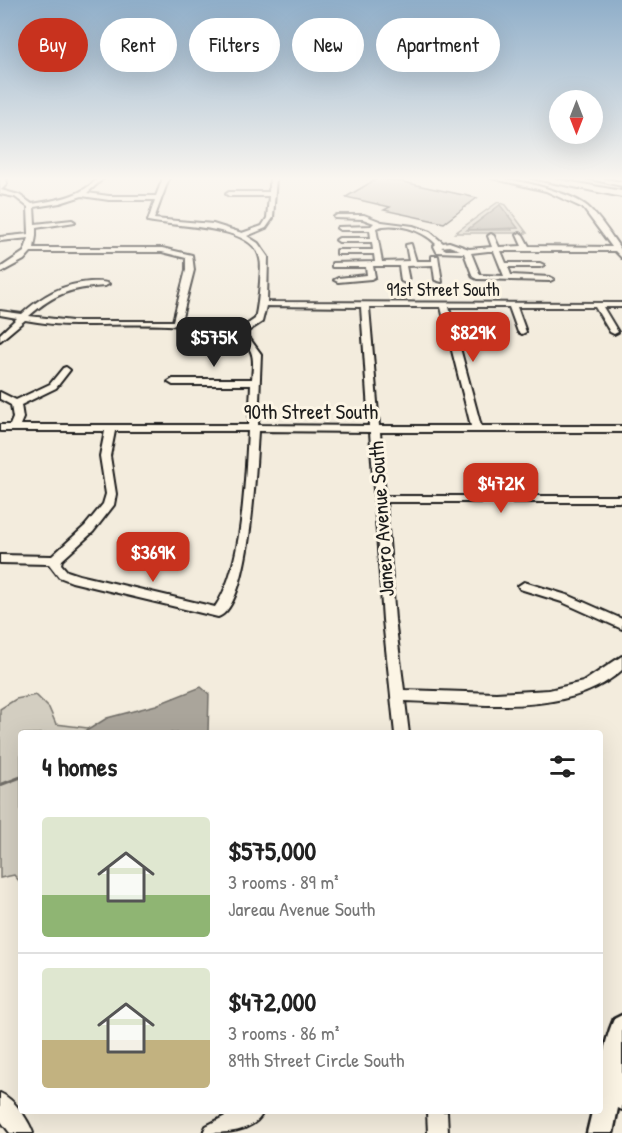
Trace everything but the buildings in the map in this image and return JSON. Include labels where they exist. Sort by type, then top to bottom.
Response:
[{"type":"main road","points":[[600,1133],[611,1094],[622,1027]]},
{"type":"street","points":[[0,271],[19,261],[31,250],[32,231]]},
{"type":"street","points":[[222,231],[240,236],[250,242],[264,257],[263,304],[259,320],[238,334]]},
{"type":"street","points":[[240,236],[252,231]]},
{"type":"street","points":[[373,231],[379,263]]},
{"type":"street","points":[[408,231],[413,264]]},
{"type":"street","points":[[418,231],[435,236],[440,247]]},
{"type":"street","points":[[603,231],[620,253]]},
{"type":"street","points":[[520,235],[527,249]]},
{"type":"street","points":[[0,239],[33,236]]},
{"type":"street","points":[[456,246],[462,243],[459,236]]},
{"type":"street","points":[[491,236],[510,278]]},
{"type":"street","points":[[339,240],[374,240]]},
{"type":"street","points":[[439,280],[433,254],[440,247],[456,246],[466,249]]},
{"type":"street","points":[[440,247],[620,253]]},
{"type":"street","points":[[466,249],[477,277],[550,279]]},
{"type":"street","points":[[31,250],[172,251],[190,259],[190,270],[176,324]]},
{"type":"street","points":[[340,252],[376,252]]},
{"type":"street","points":[[335,265],[435,263]]},
{"type":"street","points":[[338,280],[371,277],[369,264]]},
{"type":"street","points":[[402,264],[405,280]]},
{"type":"street","points":[[504,265],[540,265]]},
{"type":"street","points":[[0,338],[56,290],[81,284],[105,284]]},
{"type":"street","name":"91st Street South","points":[[263,304],[622,305]]},
{"type":"street","name":"Janero Avenue South","points":[[365,305],[389,620],[402,730]]},
{"type":"street","points":[[512,305],[522,332]]},
{"type":"street","points":[[598,305],[614,332]]},
{"type":"street","points":[[445,306],[476,427]]},
{"type":"street","points":[[0,313],[81,323],[211,326],[238,334],[250,344],[257,355],[254,429],[239,569],[223,606],[218,612],[76,579],[58,571],[55,565],[56,560],[94,523],[108,505],[111,494],[105,456],[111,428]]},
{"type":"street","points":[[16,404],[53,386],[66,370]]},
{"type":"street","points":[[173,382],[256,382]]},
{"type":"street","points":[[0,394],[16,404],[18,418],[14,428]]},
{"type":"street","name":"90th Street South","points":[[0,428],[622,429]]},
{"type":"street","points":[[381,499],[622,499]]},
{"type":"street","points":[[0,559],[56,560]]},
{"type":"street","points":[[524,586],[566,599],[622,624]]},
{"type":"street","points":[[398,695],[533,698],[574,691],[588,686],[622,661]]},
{"type":"street","points":[[0,1103],[23,1133]]},
{"type":"street","points":[[213,1133],[249,1114]]},
{"type":"street","points":[[437,1114],[438,1133]]},
{"type":"shaded area","points":[[458,231],[525,231],[527,233],[455,233]]},
{"type":"shaded area","points":[[201,687],[209,694],[208,730],[88,730],[107,718],[156,705]]},
{"type":"shaded area","points":[[36,695],[49,708],[56,724],[88,728],[86,730],[18,730],[18,880],[14,875],[0,878],[0,709],[16,699]]},
{"type":"waterway","points":[[0,785],[18,778]]}]
